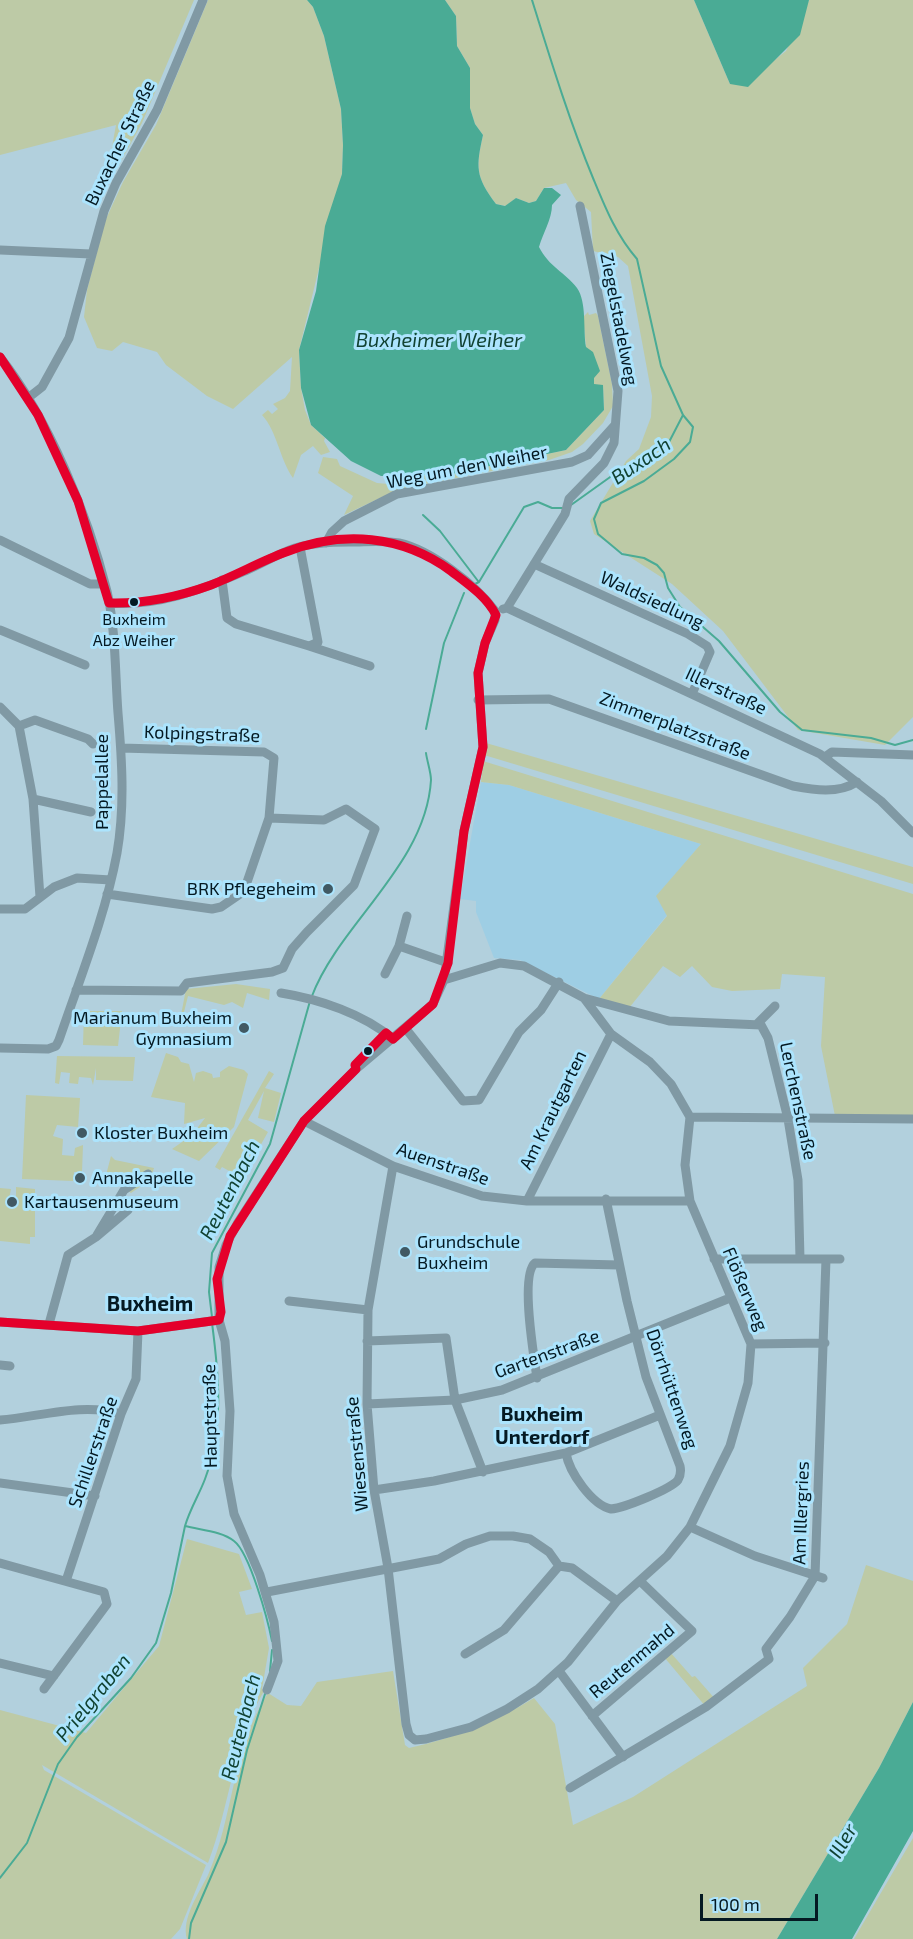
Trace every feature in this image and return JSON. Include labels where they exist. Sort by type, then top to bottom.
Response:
[{"type":"street","name":"Buxacher Straße","points":[[28,398],[42,387],[69,338],[91,254],[109,198],[157,110],[203,0]]},
{"type":"street","name":"Ziegelstadelweg","points":[[507,608],[565,514],[573,494],[609,457],[614,443],[618,403],[616,380],[580,206]]},
{"type":"street","points":[[0,250],[91,254]]},
{"type":"street","name":"Pappelallee","points":[[0,357],[28,398],[78,501],[104,584],[112,625],[121,748],[122,809],[111,880],[56,1046],[48,1049],[0,1048]]},
{"type":"street","name":"Weg um den Weiher","points":[[326,543],[332,532],[344,521],[388,497],[572,462],[588,455],[615,425]]},
{"type":"street","points":[[0,540],[90,584],[104,584]]},
{"type":"street","points":[[109,603],[152,603],[222,580],[300,547],[326,543],[389,542],[412,548],[460,578],[495,611],[507,608]]},
{"type":"street","points":[[300,547],[318,642],[309,646]]},
{"type":"street","name":"Waldsiedlung","points":[[534,564],[688,634],[707,646],[710,652],[692,694]]},
{"type":"street","points":[[222,580],[227,618],[236,624],[370,666]]},
{"type":"street","name":"Illerstraße","points":[[507,608],[825,757],[857,782],[913,833]]},
{"type":"street","name":"Hauptstraße","points":[[267,1690],[277,1668],[278,1654],[267,1592],[234,1514],[228,1488],[226,1466],[229,1400],[225,1341],[214,1322],[221,1312],[218,1279],[226,1245],[249,1202],[304,1121],[356,1069],[433,1004],[444,980],[464,831],[483,747],[478,700],[480,659],[495,620],[495,611]]},
{"type":"street","points":[[0,630],[85,665]]},
{"type":"street","name":"Zimmerplatzstraße","points":[[478,700],[549,699],[793,786],[827,790],[849,787],[857,782]]},
{"type":"street","points":[[0,707],[19,726],[33,799],[40,897]]},
{"type":"street","points":[[19,726],[35,720],[88,739],[93,744]]},
{"type":"street","name":"Kolpingstraße","points":[[121,748],[271,754],[275,762],[269,818]]},
{"type":"street","points":[[825,757],[831,752],[913,754]]},
{"type":"street","points":[[33,799],[91,812]]},
{"type":"street","points":[[76,990],[181,991],[187,983],[272,972],[283,968],[292,950],[307,932],[354,885],[375,829],[346,809],[324,820],[269,818],[245,888],[221,907],[198,908],[107,894]]},
{"type":"street","points":[[0,909],[25,909],[54,887],[77,878],[111,880]]},
{"type":"street","points":[[385,975],[399,946],[407,916]]},
{"type":"street","points":[[399,946],[448,963]]},
{"type":"street","points":[[444,980],[484,966],[513,963],[559,982],[584,998],[669,1021],[758,1023],[775,1006]]},
{"type":"street","points":[[406,1029],[462,1101],[479,1100],[519,1032],[541,1010],[559,982]]},
{"type":"street","points":[[281,993],[311,1000],[360,1018],[393,1039]]},
{"type":"street","points":[[584,998],[611,1034],[650,1062],[671,1084],[690,1117],[913,1119]]},
{"type":"street","name":"Lerchenstraße","points":[[758,1023],[768,1038],[788,1119],[798,1180],[800,1259]]},
{"type":"street","name":"Am Krautgarten","points":[[527,1201],[611,1034]]},
{"type":"street","name":"Flößerweg","points":[[412,1739],[426,1740],[486,1720],[538,1689],[559,1671],[617,1601],[667,1556],[690,1527],[730,1446],[748,1383],[751,1344],[690,1201],[685,1165],[690,1117]]},
{"type":"street","name":"Auenstraße","points":[[304,1121],[393,1166],[482,1196],[527,1201],[606,1199],[690,1201]]},
{"type":"street","name":"Wiesenstraße","points":[[393,1166],[369,1310],[367,1404],[374,1490],[387,1568],[399,1677],[406,1724],[412,1739]]},
{"type":"street","points":[[96,1237],[124,1190],[148,1174]]},
{"type":"street","name":"Dörrhüttenweg","points":[[566,1453],[574,1473],[596,1501],[612,1509],[668,1487],[680,1477],[680,1466],[660,1415],[636,1337],[606,1199]]},
{"type":"street","points":[[49,1324],[68,1255],[96,1237],[128,1210]]},
{"type":"street","points":[[714,1259],[840,1259]]},
{"type":"street","name":"Am Illergries","points":[[570,1788],[706,1707],[770,1659],[766,1649],[819,1577],[826,1259]]},
{"type":"street","points":[[537,1378],[530,1327],[528,1277],[532,1266],[535,1263],[619,1265]]},
{"type":"street","name":"Gartenstraße","points":[[367,1404],[455,1400],[502,1390],[537,1378],[730,1298]]},
{"type":"street","points":[[289,1301],[369,1310]]},
{"type":"street","points":[[0,1322],[138,1331],[214,1322]]},
{"type":"street","name":"Schillerstraße","points":[[66,1581],[121,1414],[136,1379],[138,1331]]},
{"type":"street","points":[[367,1341],[446,1338],[455,1400],[483,1472]]},
{"type":"street","points":[[751,1344],[825,1343]]},
{"type":"street","points":[[0,1420],[82,1409],[105,1410],[121,1414]]},
{"type":"street","points":[[374,1490],[483,1472],[566,1453],[660,1415]]},
{"type":"street","points":[[0,1483],[95,1496]]},
{"type":"street","points":[[690,1527],[755,1556],[819,1577]]},
{"type":"street","points":[[267,1592],[440,1559],[478,1539],[502,1535],[530,1539],[553,1555],[559,1566]]},
{"type":"street","points":[[0,1563],[104,1592],[107,1604],[44,1689]]},
{"type":"street","points":[[559,1566],[572,1568],[617,1601]]},
{"type":"street","points":[[465,1654],[504,1630],[559,1566]]},
{"type":"street","name":"Reutenmahd","points":[[592,1716],[692,1631],[640,1581]]},
{"type":"street","points":[[0,1663],[54,1676]]},
{"type":"street","name":"Reutenmahd","points":[[559,1671],[623,1757]]},
{"type":"shaded area","points":[[0,0],[194,0],[142,123],[114,174],[107,174],[116,125],[0,155]]},
{"type":"shaded area","points":[[208,0],[307,0],[313,7],[324,36],[341,109],[342,174],[299,350],[305,410],[311,425],[325,438],[324,441],[330,452],[321,455],[313,446],[301,455],[293,478],[271,429],[262,415],[268,410],[272,414],[278,409],[273,404],[285,398],[290,391],[292,357],[233,409],[207,396],[166,365],[157,352],[123,342],[112,351],[97,348],[84,317],[87,290],[105,221],[123,182],[156,125]]},
{"type":"shaded area","points":[[445,0],[694,0],[730,84],[767,66],[786,51],[809,0],[913,0],[913,717],[885,745],[798,730],[723,631],[672,584],[594,534],[590,521],[626,461],[639,449],[651,417],[652,396],[628,266],[618,257],[593,251],[591,212],[576,200],[566,183],[544,188],[536,201],[529,203],[516,198],[506,206],[496,204],[489,194],[479,171],[483,135],[475,124],[470,108],[470,68],[457,46],[456,16]]},
{"type":"shaded area","points":[[588,312],[589,315],[596,313],[598,316],[612,384],[613,406],[603,423],[583,444],[572,452],[549,460],[399,489],[344,515],[353,496],[318,473],[323,457],[337,459],[340,466],[377,483],[388,484],[387,476],[452,474],[566,450],[604,410],[603,385],[594,385],[586,347],[583,317]]},
{"type":"shaded area","points":[[486,743],[913,867],[913,884],[484,755]]},
{"type":"shaded area","points":[[483,761],[913,894],[913,1116],[835,1116],[821,1046],[825,977],[782,974],[780,989],[732,991],[712,987],[692,966],[680,977],[663,966],[629,1008],[599,999],[667,916],[656,896],[701,844],[509,785],[481,782]]},
{"type":"shaded area","points":[[481,782],[509,785],[701,844],[657,896],[667,915],[599,999],[520,960],[494,958],[476,912],[476,901],[460,899]]},
{"type":"shaded area","points":[[236,984],[270,989],[269,1000],[247,993],[243,1008],[232,1002],[224,1005],[188,996],[183,1016],[181,1015],[186,989]]},
{"type":"shaded area","points":[[84,1011],[122,1011],[118,1046],[83,1045]]},
{"type":"shaded area","points":[[166,1053],[189,1064],[194,1082],[196,1073],[203,1071],[212,1074],[213,1078],[220,1077],[220,1072],[229,1066],[244,1070],[248,1074],[234,1127],[199,1161],[172,1149],[192,1135],[205,1118],[184,1124],[185,1103],[151,1097]]},
{"type":"shaded area","points":[[57,1056],[135,1057],[133,1081],[96,1080],[96,1068],[93,1085],[91,1078],[79,1077],[78,1084],[69,1083],[70,1073],[61,1072],[59,1084],[55,1083]]},
{"type":"shaded area","points":[[269,1071],[274,1074],[265,1088],[281,1093],[274,1122],[258,1118],[264,1091],[248,1120],[268,1132],[242,1178],[222,1167],[220,1170],[215,1167]]},
{"type":"shaded area","points":[[26,1095],[80,1098],[78,1127],[57,1125],[53,1136],[63,1139],[62,1155],[74,1156],[75,1148],[83,1145],[82,1172],[74,1172],[73,1181],[22,1179]]},
{"type":"shaded area","points":[[111,1156],[115,1160],[154,1168],[150,1180],[131,1193],[106,1175]]},
{"type":"shaded area","points":[[16,1187],[35,1189],[35,1237],[30,1237],[30,1244],[0,1241],[0,1188],[11,1189],[8,1204],[16,1206]]},
{"type":"shaded area","points":[[187,1539],[239,1554],[252,1589],[239,1592],[246,1615],[262,1612],[269,1648],[262,1689],[264,1691],[245,1732],[208,1863],[42,1765],[44,1770],[206,1865],[180,1929],[171,1939],[0,1939],[0,1710],[86,1733],[159,1646]]},
{"type":"shaded area","points":[[866,1565],[913,1581],[913,1702],[879,1768],[777,1939],[187,1939],[186,1923],[217,1852],[247,1736],[268,1693],[287,1705],[301,1706],[317,1682],[393,1671],[405,1745],[409,1748],[474,1728],[534,1698],[555,1724],[573,1825],[633,1797],[807,1686],[803,1668],[847,1624]]},
{"type":"shaded area","points":[[670,1652],[716,1700],[706,1707],[664,1657]]},
{"type":"shaded area","points":[[913,1838],[913,1939],[854,1939]]},
{"type":"water","name":"Buxheimer Weiher","points":[[307,0],[445,0],[456,16],[457,46],[470,68],[470,108],[475,124],[483,135],[478,164],[484,186],[496,204],[505,206],[516,198],[529,203],[536,201],[544,188],[552,188],[561,195],[552,205],[549,221],[539,247],[547,260],[572,282],[580,294],[586,347],[593,352],[600,371],[594,378],[594,384],[603,385],[604,410],[566,450],[452,474],[381,476],[351,461],[311,425],[301,388],[299,350],[316,291],[325,226],[342,174],[343,145],[341,109],[324,36],[313,7]]},
{"type":"water","points":[[694,0],[809,0],[800,35],[748,87],[730,84]]},
{"type":"water","name":"Iller","points":[[913,1702],[913,1831],[852,1939],[777,1939],[879,1768]]},
{"type":"waterway","name":"Buxach","points":[[532,0],[584,156],[617,230],[637,259],[661,366],[683,415],[693,427],[690,442],[674,459],[644,481],[601,503],[594,519],[598,534],[622,554],[644,558],[657,565],[664,573],[668,588],[680,607],[719,641],[780,712],[802,730],[871,738],[895,745],[913,740]]},
{"type":"waterway","name":"Reutenbach","points":[[571,505],[627,465],[668,444],[683,415]]},
{"type":"waterway","name":"Reutenbach","points":[[475,584],[479,582],[524,507],[538,502],[552,508],[563,508]]},
{"type":"waterway","points":[[423,515],[440,531],[478,581]]},
{"type":"waterway","name":"Reutenbach","points":[[426,729],[444,643],[464,593]]},
{"type":"waterway","name":"Reutenbach","points":[[312,996],[341,944],[380,893],[414,839],[426,811],[431,780],[426,753]]},
{"type":"waterway","name":"Reutenbach","points":[[212,1317],[209,1292],[212,1253],[270,1144],[310,1001]]},
{"type":"waterway","name":"Reutenbach","points":[[212,1323],[218,1382],[215,1441],[205,1479],[185,1526],[223,1535],[234,1541],[240,1548],[258,1588],[272,1641]]},
{"type":"waterway","name":"Prielgraben","points":[[0,1878],[27,1843],[58,1764],[77,1737],[131,1678],[156,1643],[171,1593],[185,1526]]},
{"type":"waterway","name":"Reutenbach","points":[[270,1671],[272,1650]]},
{"type":"waterway","name":"Reutenbach","points":[[189,1939],[191,1923],[226,1842],[247,1750],[265,1694]]},
{"type":"transit line","points":[[0,357],[38,415],[78,501],[109,603],[148,601],[186,593],[307,545],[350,539],[392,543],[432,559],[476,591],[496,615],[485,643],[478,673],[483,747],[464,831],[448,963],[433,1004],[393,1039],[386,1033],[355,1065],[356,1069],[304,1121],[230,1236],[217,1279],[221,1312],[219,1320],[138,1331],[0,1322]]},
{"type":"place","name":"Buxheim Abz Weiher","points":[[134,602]]},
{"type":"place","name":"BRK Pflegeheim","points":[[328,889]]},
{"type":"place","name":"Marianum Buxheim Gymnasium","points":[[244,1028]]},
{"type":"place","name":"Kloster Buxheim","points":[[82,1133]]},
{"type":"place","name":"Annakapelle","points":[[80,1178]]},
{"type":"place","name":"Kartausenmuseum","points":[[12,1202]]},
{"type":"place","name":"Grundschule Buxheim","points":[[405,1252]]},
{"type":"district","name":"Buxheim","points":[[150,1304]]},
{"type":"district","name":"Buxheim Unterdorf","points":[[542,1426]]}]
